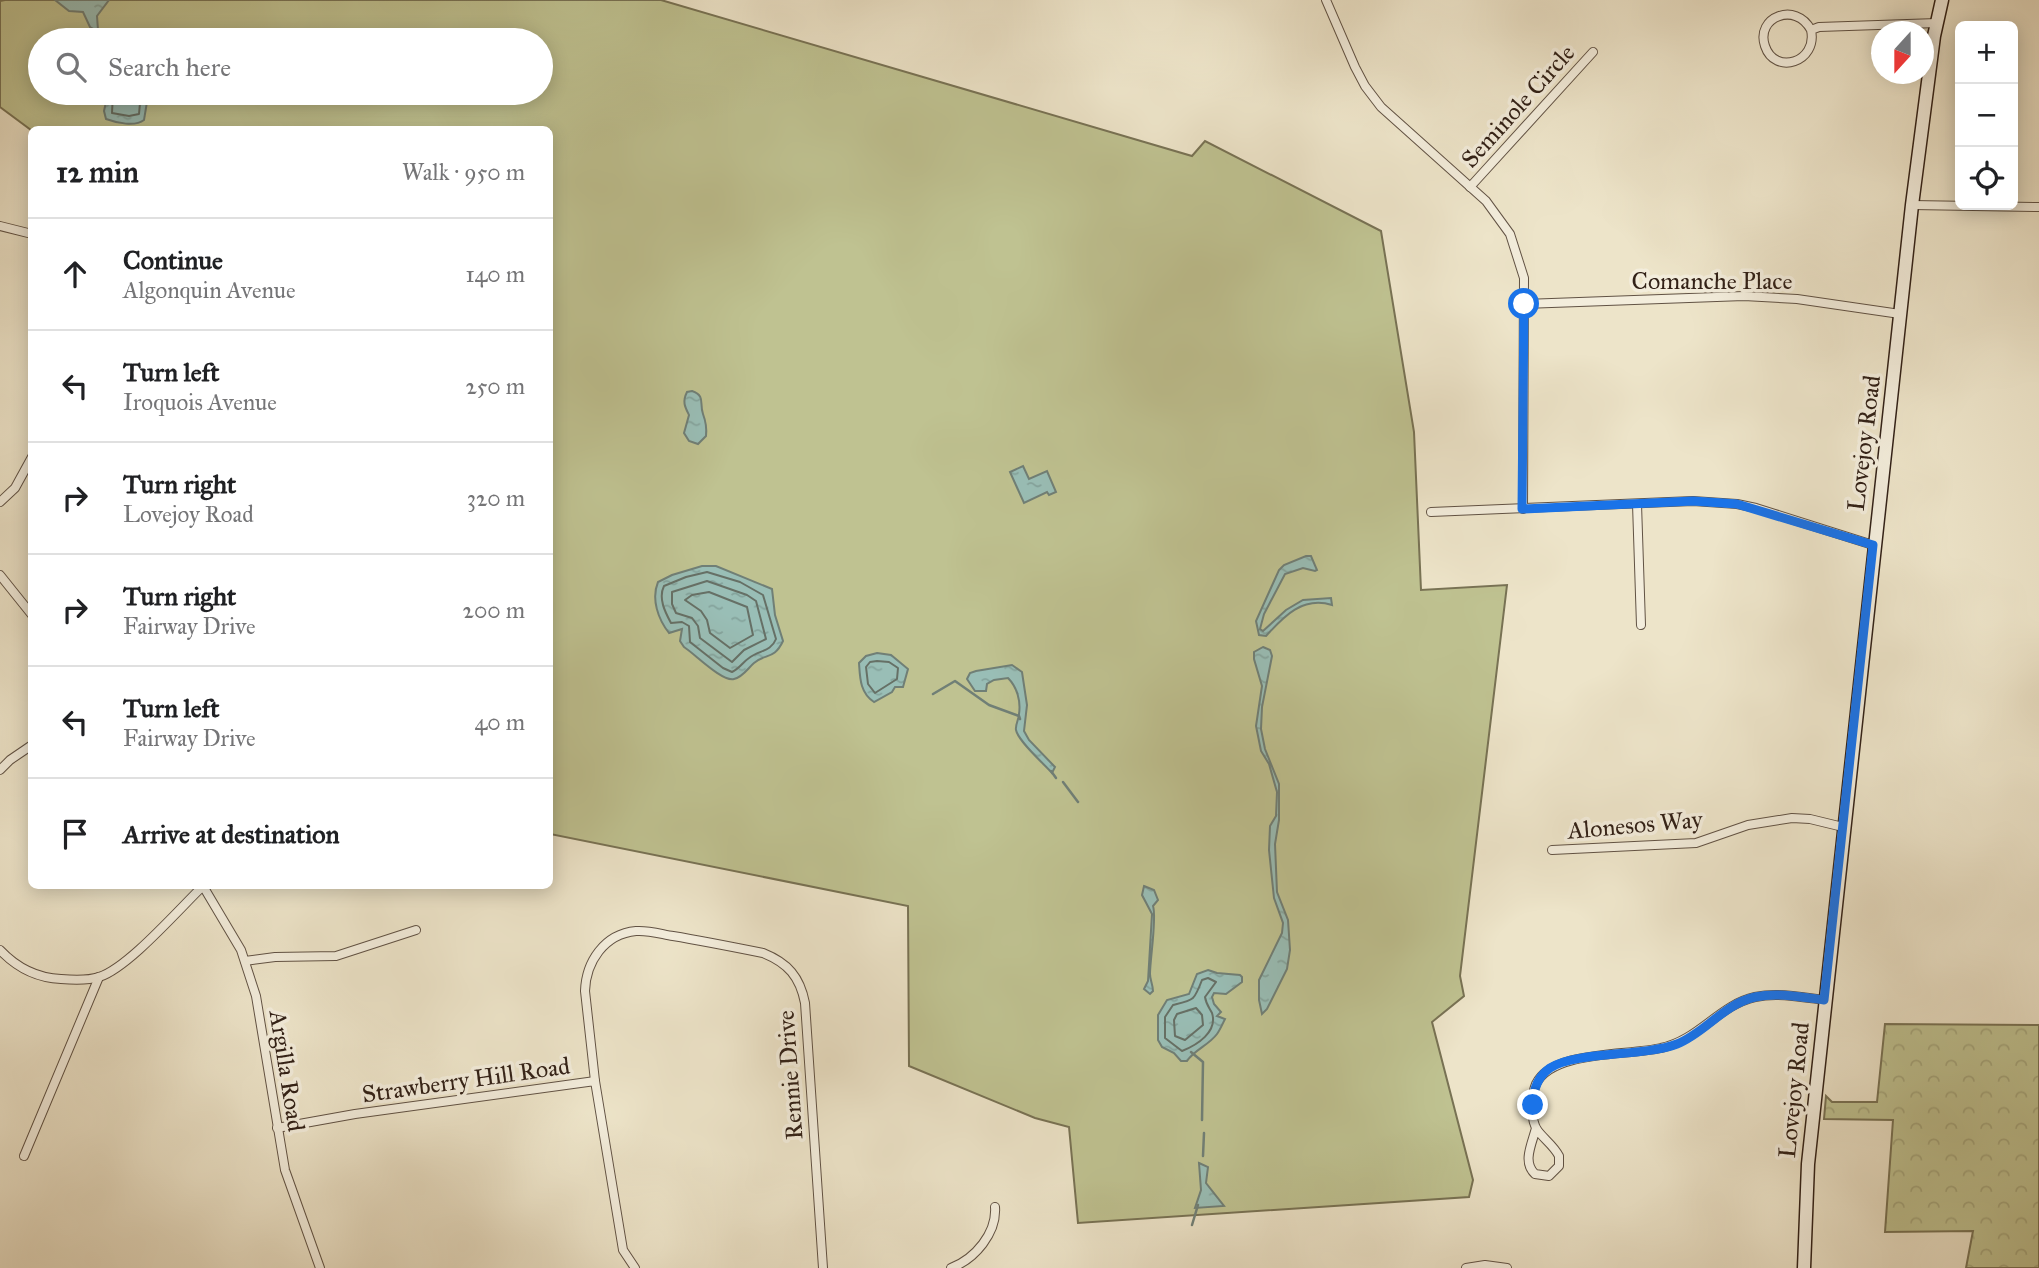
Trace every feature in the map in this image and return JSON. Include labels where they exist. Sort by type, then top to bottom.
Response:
[{"type":"main road","name":"Lovejoy Road","points":[[1804,1268],[1808,1164],[1873,545],[1912,205],[1942,0]]},
{"type":"street","points":[[1326,0],[1354,67],[1381,107],[1486,201],[1510,234],[1524,278],[1522,509]]},
{"type":"street","points":[[1790,14],[1800,17],[1811,30],[1809,50],[1799,60],[1780,61],[1771,56],[1765,48],[1763,37],[1766,26],[1779,16],[1790,14]]},
{"type":"street","points":[[1811,30],[1833,25],[1937,23]]},
{"type":"street","name":"Seminole Circle","points":[[1470,187],[1593,52]]},
{"type":"street","points":[[1912,205],[2039,207]]},
{"type":"street","points":[[0,226],[28,233]]},
{"type":"street","name":"Comanche Place","points":[[1524,304],[1744,296],[1797,299],[1900,314]]},
{"type":"street","points":[[0,502],[15,488],[28,464]]},
{"type":"street","points":[[1431,512],[1693,501],[1737,504],[1873,545]]},
{"type":"street","points":[[1637,504],[1641,625]]},
{"type":"street","points":[[0,575],[28,610]]},
{"type":"street","points":[[0,770],[28,748]]},
{"type":"street","name":"Alonesos Way","points":[[1552,850],[1696,843],[1748,825],[1792,818],[1810,819],[1843,827]]},
{"type":"street","points":[[0,950],[19,967],[42,977],[71,980],[99,977],[131,956],[200,889]]},
{"type":"street","name":"Argilla Road","points":[[205,889],[242,950],[256,996],[277,1128],[290,1188],[320,1268]]},
{"type":"street","points":[[245,961],[275,957],[336,956],[416,930]]},
{"type":"street","name":"Rennie Drive","points":[[595,1082],[584,991],[585,979],[596,953],[615,938],[636,931],[681,937],[763,953],[791,970],[798,979],[805,1003],[823,1268]]},
{"type":"street","points":[[24,1156],[99,977]]},
{"type":"street","points":[[1536,1128],[1559,1156],[1558,1169],[1546,1177],[1535,1174],[1528,1163],[1536,1128],[1533,1115],[1534,1091],[1540,1078],[1557,1064],[1671,1046],[1696,1034],[1736,1004],[1755,997],[1783,995],[1824,1000]]},
{"type":"street","name":"Strawberry Hill Road","points":[[277,1128],[355,1114],[595,1082],[623,1250],[635,1268]]},
{"type":"street","points":[[951,1268],[966,1261],[989,1234],[995,1223],[995,1207]]},
{"type":"street","points":[[1465,1268],[1485,1265],[1507,1268]]},
{"type":"green space","points":[[5,0],[661,0],[1192,156],[1205,141],[1381,231],[1414,432],[1421,590],[1507,585],[1460,976],[1464,996],[1432,1022],[1473,1180],[1469,1197],[1078,1223],[1069,1127],[1035,1118],[909,1066],[908,906],[553,835],[553,126],[28,128],[0,107],[0,1]]},
{"type":"green space","points":[[1885,1024],[2039,1025],[2039,1268],[1966,1268],[1973,1231],[1885,1232],[1893,1120],[1824,1119],[1826,1096],[1832,1102],[1877,1102]]},
{"type":"water","points":[[55,0],[109,0],[97,16],[98,28],[90,27],[83,12],[69,11]]},
{"type":"water","points":[[105,105],[146,105],[144,120],[131,124],[106,119]]},
{"type":"water","points":[[692,391],[701,398],[706,425],[706,436],[698,444],[689,441],[684,433],[689,415],[685,399],[687,392]]},
{"type":"water","points":[[1023,466],[1029,479],[1047,471],[1056,492],[1049,495],[1047,492],[1024,503],[1010,472]]},
{"type":"water","points":[[1311,556],[1317,570],[1303,568],[1285,574],[1264,614],[1260,629],[1263,631],[1286,610],[1303,600],[1331,598],[1332,605],[1312,603],[1303,606],[1287,615],[1266,636],[1259,635],[1256,621],[1279,570],[1284,565]]},
{"type":"water","points":[[702,566],[716,566],[772,589],[775,615],[783,641],[773,654],[758,660],[734,679],[716,672],[684,647],[680,641],[682,629],[669,633],[657,609],[655,595],[658,582]]},
{"type":"water","points":[[1263,647],[1270,650],[1272,656],[1262,707],[1261,729],[1265,749],[1279,784],[1279,820],[1275,844],[1277,892],[1288,920],[1290,950],[1287,969],[1262,1014],[1259,980],[1282,933],[1283,923],[1274,898],[1269,850],[1270,826],[1276,816],[1277,792],[1269,764],[1261,751],[1256,726],[1262,686],[1254,652]]},
{"type":"water","points":[[877,653],[891,655],[908,669],[903,687],[895,687],[892,692],[874,702],[863,690],[859,663],[866,656]]},
{"type":"water","points":[[1012,665],[1022,672],[1027,705],[1024,731],[1055,767],[1052,773],[1018,735],[1016,728],[1019,699],[1008,678],[987,684],[986,691],[975,691],[967,679],[970,673],[976,671]]},
{"type":"water","points":[[1144,886],[1154,890],[1158,900],[1153,906],[1150,974],[1153,991],[1150,994],[1144,989],[1148,981],[1152,914],[1142,895]]},
{"type":"water","points":[[1208,970],[1240,975],[1242,982],[1226,994],[1214,993],[1214,1004],[1221,1012],[1217,1016],[1225,1019],[1210,1041],[1187,1061],[1181,1061],[1174,1053],[1162,1047],[1158,1040],[1158,1015],[1167,1000],[1189,994],[1197,974]]},
{"type":"water","points":[[1199,1163],[1208,1167],[1206,1183],[1224,1206],[1195,1208],[1201,1190]]},
{"type":"waterway","points":[[933,694],[955,681],[989,705],[1019,716],[1020,719]]},
{"type":"waterway","points":[[1051,771],[1056,778]]},
{"type":"waterway","points":[[1063,782],[1078,802]]},
{"type":"waterway","points":[[1191,1052],[1203,1062],[1202,1120]]},
{"type":"waterway","points":[[1203,1156],[1204,1133]]},
{"type":"waterway","points":[[1192,1225],[1198,1205]]},
{"type":"route","points":[[1524,304],[1522,509],[1693,501],[1737,504],[1873,545],[1824,1000],[1783,995],[1755,997],[1736,1004],[1696,1034],[1671,1046],[1557,1064],[1545,1072],[1536,1084],[1533,1105]]}]
